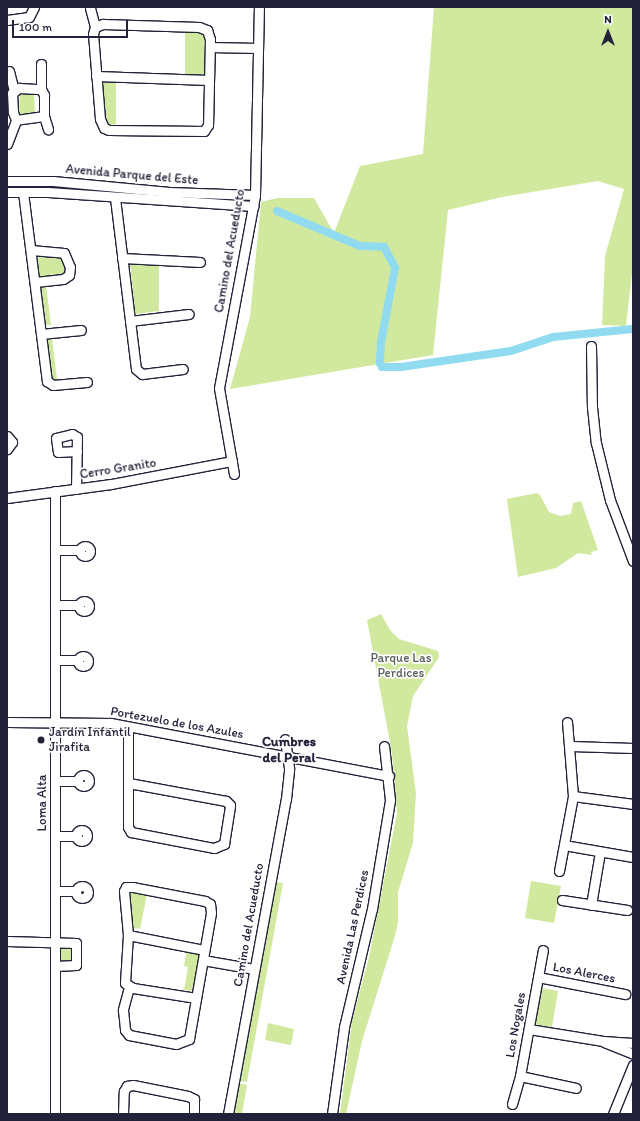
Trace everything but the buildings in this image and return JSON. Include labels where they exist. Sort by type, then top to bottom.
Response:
[{"type":"street","name":"Camino del Acueducto","points":[[234,474],[220,403],[220,377],[254,206],[259,7]]},
{"type":"street","points":[[90,8],[95,27],[93,34],[100,122],[109,130],[202,132],[208,125],[209,33],[202,27],[103,24],[95,27]]},
{"type":"street","points":[[7,20],[26,18],[32,11]]},
{"type":"street","points":[[210,47],[258,48]]},
{"type":"street","points":[[41,64],[41,89],[44,95],[44,116],[48,129]]},
{"type":"street","points":[[7,144],[16,120],[13,110],[14,91],[9,71]]},
{"type":"street","points":[[96,76],[209,80]]},
{"type":"street","points":[[14,91],[19,88],[41,89]]},
{"type":"street","points":[[16,120],[44,116]]},
{"type":"street","name":"Avenida Parque del Este","points":[[7,181],[53,181],[169,192],[255,195]]},
{"type":"street","name":"Avenida Parque del Este","points":[[7,192],[254,206]]},
{"type":"street","points":[[23,192],[47,378],[50,384],[87,382]]},
{"type":"street","points":[[115,198],[130,321],[138,372],[144,374],[183,369]]},
{"type":"street","points":[[31,250],[64,253],[70,267],[69,275],[63,279],[35,282]]},
{"type":"street","points":[[122,258],[200,262]]},
{"type":"street","points":[[130,321],[189,314]]},
{"type":"street","points":[[41,334],[81,330]]},
{"type":"street","points":[[591,346],[592,407],[597,450],[610,500],[633,561]]},
{"type":"street","points":[[7,436],[12,442],[7,449]]},
{"type":"street","points":[[76,488],[77,451]]},
{"type":"street","name":"Cerro Granito","points":[[7,498],[232,462]]},
{"type":"street","name":"Loma Alta","points":[[54,1114],[55,491]]},
{"type":"street","points":[[55,550],[80,550]]},
{"type":"street","points":[[55,605],[79,605]]},
{"type":"street","points":[[55,660],[78,660]]},
{"type":"street","name":"Portezuelo de los Azules","points":[[7,722],[103,723],[288,756],[389,776]]},
{"type":"street","points":[[559,871],[573,796],[567,722]]},
{"type":"street","points":[[128,727],[128,827],[131,832],[214,848],[224,844],[230,805],[226,801],[129,783]]},
{"type":"street","name":"Camino del Acueducto","points":[[228,1114],[286,799],[288,756],[284,739]]},
{"type":"street","name":"Avenida Las Perdices","points":[[332,1114],[344,1027],[372,909],[390,800],[389,776],[384,746]]},
{"type":"street","points":[[570,746],[633,748]]},
{"type":"street","points":[[55,781],[78,781]]},
{"type":"street","points":[[573,796],[633,804]]},
{"type":"street","points":[[55,836],[77,836],[83,831],[88,836]]},
{"type":"street","points":[[564,845],[633,857]]},
{"type":"street","points":[[591,905],[600,852]]},
{"type":"street","points":[[126,887],[133,887],[210,904],[211,912],[204,950],[189,1039],[176,1044],[129,1035],[125,1030],[123,1010],[128,987],[125,982],[128,935],[124,891],[126,887]]},
{"type":"street","points":[[55,891],[76,891]]},
{"type":"street","points":[[562,900],[627,910]]},
{"type":"street","points":[[128,935],[204,950]]},
{"type":"street","points":[[7,941],[74,942],[77,947],[76,965],[55,966]]},
{"type":"street","name":"Los Nogales","points":[[512,1104],[520,1076],[543,950]]},
{"type":"street","points":[[203,960],[254,969]]},
{"type":"street","name":"Los Alerces","points":[[538,977],[625,994]]},
{"type":"street","points":[[128,987],[196,998]]},
{"type":"street","points":[[529,1029],[603,1041],[633,1043]]},
{"type":"street","points":[[603,1041],[633,1054]]},
{"type":"street","points":[[614,1114],[633,1065]]},
{"type":"street","points":[[520,1076],[576,1088]]},
{"type":"street","points":[[123,1114],[124,1091],[127,1086],[133,1085],[188,1096],[194,1099],[194,1114]]},
{"type":"green space","points":[[434,7],[633,7],[633,265],[626,326],[602,325],[605,256],[624,189],[598,181],[502,197],[448,210],[433,355],[230,389],[250,317],[261,202],[277,198],[314,198],[334,233],[360,166],[423,154]]},
{"type":"green space","points":[[185,33],[205,33],[204,74],[185,74]]},
{"type":"green space","points":[[103,80],[116,81],[116,124],[106,125],[102,122]]},
{"type":"green space","points":[[20,90],[34,92],[35,115],[19,116]]},
{"type":"green space","points":[[7,185],[62,186],[247,201],[63,188],[7,188]]},
{"type":"green space","points":[[39,257],[61,257],[66,261],[66,276],[41,278],[37,265]]},
{"type":"green space","points":[[130,262],[159,263],[159,311],[135,314]]},
{"type":"green space","points":[[46,284],[51,325],[43,326],[38,285]]},
{"type":"green space","points":[[52,338],[57,379],[50,380],[44,339]]},
{"type":"green space","points":[[537,493],[540,495],[549,512],[560,516],[571,514],[573,503],[581,501],[598,550],[591,552],[592,555],[578,553],[556,568],[518,577],[507,499]]},
{"type":"green space","name":"Parque Las Perdices","points":[[381,614],[390,630],[399,639],[438,651],[439,657],[413,696],[407,726],[416,793],[413,843],[398,892],[398,923],[394,939],[362,1041],[346,1114],[340,1114],[352,1021],[369,957],[397,813],[392,753],[367,620]]},
{"type":"green space","points":[[531,881],[561,886],[554,923],[525,918]]},
{"type":"green space","points":[[275,882],[283,883],[247,1082],[239,1081]]},
{"type":"green space","points":[[131,891],[147,894],[140,929],[129,927]]},
{"type":"green space","points":[[59,944],[75,945],[74,964],[59,964]]},
{"type":"green space","points":[[187,950],[201,953],[194,991],[184,990],[188,967],[184,966]]},
{"type":"green space","points":[[541,988],[558,991],[552,1027],[534,1024]]},
{"type":"green space","points":[[268,1023],[294,1029],[291,1045],[265,1040]]},
{"type":"green space","points":[[239,1083],[247,1085],[242,1114],[233,1114]]},
{"type":"waterway","points":[[277,211],[360,246],[384,247],[395,268],[381,342],[380,363],[382,367],[401,367],[511,351],[553,337],[633,329]]},
{"type":"place","name":"Jardín Infantil Jirafita","points":[[41,740]]},
{"type":"district","name":"Cumbres del Peral","points":[[289,750]]}]
